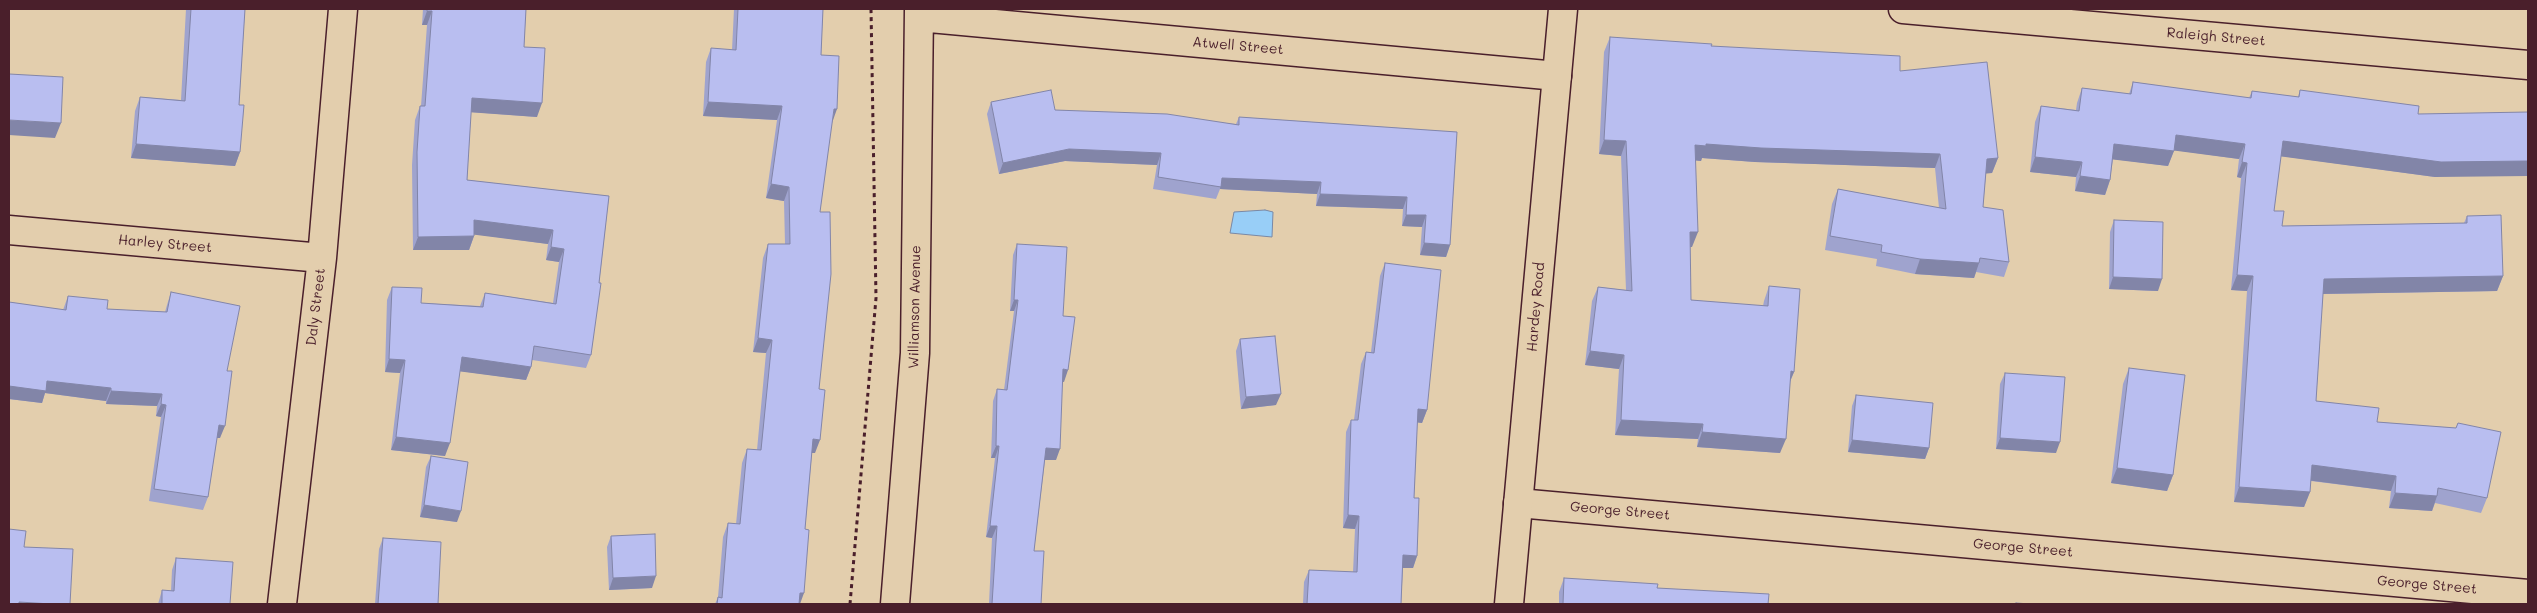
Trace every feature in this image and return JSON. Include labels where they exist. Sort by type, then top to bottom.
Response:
[{"type":"street","name":"Daly Street","points":[[282,604],[322,258],[344,9]]},
{"type":"street","name":"Hardey Road","points":[[1509,604],[1558,76],[1562,9]]},
{"type":"street","name":"Raleigh Street","points":[[1903,9],[2528,65]]},
{"type":"street","name":"Atwell Street","points":[[919,13],[1558,76]]},
{"type":"street","name":"Williamson Avenue","points":[[895,604],[915,353],[919,13]]},
{"type":"street","name":"Harley Street","points":[[9,230],[322,258]]},
{"type":"street","name":"George Street","points":[[1518,503],[2528,594]]},
{"type":"path","points":[[850,604],[876,298],[871,9]]},
{"type":"water","points":[[1265,210],[1273,212],[1272,237],[1230,233],[1234,212]]},
{"type":"building","points":[[191,9],[245,9],[239,105],[244,105],[240,152],[136,144],[140,97],[185,101]]},
{"type":"building","points":[[427,9],[526,9],[524,47],[545,48],[542,103],[472,98],[467,180],[609,196],[599,283],[601,283],[591,355],[534,346],[531,367],[462,357],[450,443],[396,437],[405,360],[389,359],[392,287],[422,288],[421,303],[483,307],[485,293],[556,304],[564,249],[551,247],[553,230],[474,220],[474,236],[418,237],[417,152],[420,106],[425,106],[432,11],[427,11]]},
{"type":"building","points":[[738,9],[823,9],[821,55],[839,56],[837,109],[834,109],[820,212],[830,212],[831,274],[819,389],[825,390],[820,440],[813,439],[805,529],[809,530],[804,593],[800,593],[799,604],[717,604],[718,597],[722,598],[728,523],[740,524],[747,449],[761,450],[772,340],[758,338],[768,244],[790,244],[789,187],[771,184],[782,106],[708,102],[711,48],[736,50]]},
{"type":"building","points":[[1610,37],[1712,44],[1711,46],[1900,56],[1900,71],[1987,62],[1998,158],[1987,159],[1983,207],[2003,210],[2009,262],[1980,258],[1979,263],[1920,259],[1881,252],[1882,245],[1830,236],[1838,189],[1946,209],[1940,154],[1695,145],[1698,232],[1690,232],[1691,300],[1768,306],[1769,286],[1800,289],[1794,372],[1791,371],[1786,439],[1702,432],[1703,424],[1621,420],[1624,355],[1590,351],[1598,287],[1632,291],[1626,141],[1604,140]]},
{"type":"building","points":[[9,74],[63,77],[61,123],[9,120]]},
{"type":"building","points":[[2133,82],[2251,98],[2252,91],[2299,97],[2300,90],[2419,106],[2418,114],[2528,112],[2528,161],[2441,162],[2283,141],[2274,211],[2284,211],[2282,226],[2467,223],[2467,216],[2501,215],[2503,276],[2324,279],[2316,401],[2379,408],[2377,422],[2456,428],[2458,423],[2501,432],[2487,498],[2438,488],[2437,496],[2395,493],[2396,476],[2312,465],[2310,492],[2239,487],[2253,276],[2237,275],[2247,163],[2242,162],[2245,144],[2176,135],[2174,151],[2114,144],[2110,180],[2080,176],[2082,162],[2035,157],[2041,106],[2079,111],[2082,88],[2131,94]]},
{"type":"building","points":[[1051,90],[1055,110],[1167,114],[1239,125],[1239,117],[1457,132],[1450,245],[1424,243],[1426,215],[1406,215],[1407,197],[1320,194],[1321,182],[1222,178],[1221,187],[1158,177],[1161,153],[1069,149],[1003,163],[991,102]]},
{"type":"building","points":[[2114,220],[2163,222],[2162,279],[2113,277]]},
{"type":"building","points":[[1017,244],[1067,247],[1063,316],[1075,317],[1068,370],[1063,369],[1060,449],[1046,448],[1034,551],[1044,551],[1041,604],[992,604],[997,526],[990,526],[999,446],[996,446],[997,389],[1007,390],[1018,300],[1014,300]]},
{"type":"building","points":[[1385,263],[1441,270],[1427,410],[1418,409],[1414,498],[1419,498],[1417,556],[1403,555],[1401,604],[1307,604],[1309,570],[1357,572],[1359,516],[1348,515],[1351,420],[1358,420],[1366,352],[1374,353]]},
{"type":"building","points":[[171,292],[240,306],[227,371],[232,371],[225,426],[219,425],[208,497],[154,489],[166,405],[161,404],[162,394],[111,391],[111,388],[47,381],[46,391],[9,386],[9,302],[66,310],[68,296],[108,300],[107,309],[167,312]]},
{"type":"building","points":[[1275,336],[1281,394],[1246,397],[1240,339]]},
{"type":"building","points":[[2129,368],[2185,375],[2173,475],[2117,468]]},
{"type":"building","points":[[2005,373],[2065,377],[2060,442],[2000,438]]},
{"type":"building","points":[[1856,395],[1933,403],[1929,448],[1852,440]]},
{"type":"building","points":[[431,456],[468,462],[461,511],[424,505]]},
{"type":"building","points":[[9,529],[26,531],[24,547],[73,549],[70,604],[19,602],[19,604],[9,604]]},
{"type":"building","points":[[655,534],[656,576],[613,578],[611,536]]},
{"type":"building","points":[[383,538],[441,542],[438,604],[378,604]]},
{"type":"building","points":[[176,558],[233,562],[230,604],[162,604],[162,590],[174,591]]},
{"type":"building","points":[[1564,578],[1658,584],[1657,588],[1769,594],[1768,604],[1563,604]]}]
